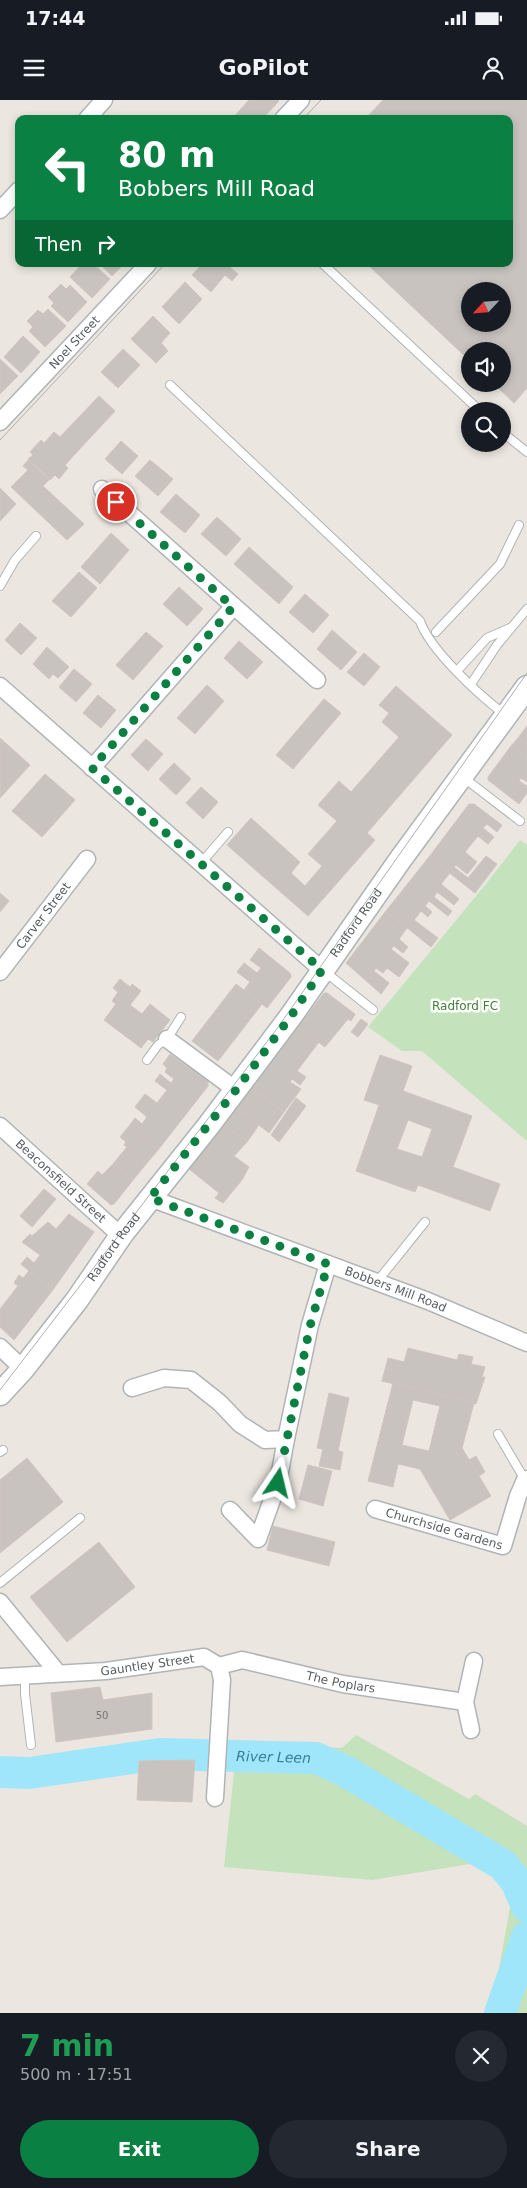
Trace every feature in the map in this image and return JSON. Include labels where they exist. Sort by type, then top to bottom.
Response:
[{"type":"street","points":[[91,115],[104,100]]},
{"type":"street","points":[[288,115],[301,100]]},
{"type":"street","points":[[0,210],[15,194]]},
{"type":"street","name":"Noel Street","points":[[0,422],[145,267]]},
{"type":"street","points":[[102,489],[317,680]]},
{"type":"street","points":[[92,768],[233,607]]},
{"type":"street","points":[[0,686],[322,970]]},
{"type":"street","name":"Radford Road","points":[[0,1394],[23,1369],[77,1300],[122,1234],[236,1090],[527,688]]},
{"type":"street","name":"Carver Street","points":[[0,972],[88,859]]},
{"type":"street","points":[[167,1039],[236,1090]]},
{"type":"street","name":"Beaconsfield Street","points":[[0,1126],[120,1235],[122,1234]]},
{"type":"street","name":"Bobbers Mill Road","points":[[150,1198],[428,1301],[527,1343]]},
{"type":"street","points":[[230,1510],[258,1539],[278,1483],[310,1326],[328,1264]]},
{"type":"street","points":[[0,1347],[23,1369]]},
{"type":"street","points":[[132,1388],[164,1378],[191,1380],[220,1403],[240,1424],[265,1440],[286,1439]]},
{"type":"street","name":"Churchside Gardens","points":[[375,1509],[503,1546],[518,1496],[526,1480]]},
{"type":"street","points":[[0,1602],[58,1673]]},
{"type":"street","name":"Gauntley Street","points":[[0,1677],[106,1671],[204,1657],[219,1666]]},
{"type":"street","name":"The Poplars","points":[[219,1666],[242,1660],[343,1684],[465,1702]]},
{"type":"street","points":[[471,1730],[465,1702],[474,1661]]},
{"type":"street","points":[[215,1798],[222,1680],[219,1666]]},
{"type":"lane","points":[[326,267],[470,402]]},
{"type":"lane","points":[[170,384],[420,621],[424,632],[435,648],[506,717]]},
{"type":"lane","points":[[511,439],[527,452]]},
{"type":"lane","points":[[436,632],[500,564],[518,525]]},
{"type":"lane","points":[[0,586],[15,560],[36,536]]},
{"type":"lane","points":[[471,684],[497,645],[527,609]]},
{"type":"lane","points":[[458,671],[487,638],[512,628]]},
{"type":"lane","points":[[462,776],[520,821]]},
{"type":"lane","points":[[201,864],[228,832]]},
{"type":"lane","points":[[322,970],[373,1010]]},
{"type":"lane","points":[[147,1060],[158,1045],[167,1039],[182,1017]]},
{"type":"lane","points":[[376,1283],[425,1222]]},
{"type":"lane","points":[[498,1434],[526,1480]]},
{"type":"lane","points":[[0,1583],[80,1518]]},
{"type":"lane","points":[[25,1675],[25,1694],[31,1745]]},
{"type":"green space","name":"Radford FC","points":[[520,840],[527,845],[527,1141],[422,1051],[402,1051],[368,1027]]},
{"type":"green space","points":[[356,1735],[469,1799],[475,1794],[527,1826],[527,2013],[491,2013],[512,1896],[482,1862],[372,1880],[224,1867],[237,1745],[342,1748]]},
{"type":"building","points":[[249,100],[279,101],[266,115],[236,115]]},
{"type":"building","points":[[383,100],[527,100],[527,388],[514,403],[502,392],[511,392],[511,342],[461,342],[461,353],[370,267],[513,267],[513,115],[369,115]]},
{"type":"building","points":[[79,267],[96,267],[110,279],[92,298],[70,277]]},
{"type":"building","points":[[103,267],[121,267],[112,276]]},
{"type":"building","points":[[199,267],[230,267],[238,274],[232,281],[225,275],[211,292],[192,275]]},
{"type":"building","points":[[185,282],[202,299],[179,324],[162,307]]},
{"type":"building","points":[[61,284],[66,289],[70,285],[87,302],[68,322],[51,306],[54,303],[48,297]]},
{"type":"building","points":[[48,309],[66,326],[45,347],[29,331],[33,327],[27,321],[38,310],[43,314]]},
{"type":"building","points":[[153,316],[170,333],[161,343],[168,351],[156,363],[131,339]]},
{"type":"building","points":[[23,336],[40,352],[21,373],[4,357]]},
{"type":"building","points":[[123,349],[140,365],[118,388],[101,372]]},
{"type":"building","points":[[0,359],[18,376],[0,394]]},
{"type":"building","points":[[99,396],[115,411],[65,465],[68,468],[59,479],[55,475],[50,480],[28,459],[33,455],[30,452],[41,440],[44,443],[54,432],[60,437]]},
{"type":"building","points":[[121,441],[138,456],[122,474],[105,459]]},
{"type":"building","points":[[28,460],[49,480],[43,486],[84,524],[67,540],[11,487],[28,470],[23,466]]},
{"type":"building","points":[[150,460],[173,479],[158,496],[135,476]]},
{"type":"building","points":[[0,488],[16,504],[0,521]]},
{"type":"building","points":[[176,494],[200,515],[185,533],[160,512]]},
{"type":"building","points":[[217,517],[241,539],[226,556],[201,534]]},
{"type":"building","points":[[111,533],[129,550],[100,584],[81,567]]},
{"type":"building","points":[[249,547],[293,587],[279,604],[234,564]]},
{"type":"building","points":[[79,572],[97,588],[71,617],[52,601]]},
{"type":"building","points":[[179,587],[203,609],[187,626],[163,604]]},
{"type":"building","points":[[305,594],[329,615],[313,633],[289,612]]},
{"type":"building","points":[[20,623],[37,638],[21,655],[5,640]]},
{"type":"building","points":[[332,630],[357,652],[341,670],[317,649]]},
{"type":"building","points":[[146,632],[163,646],[133,680],[116,665]]},
{"type":"building","points":[[239,641],[263,662],[247,679],[224,658]]},
{"type":"building","points":[[47,647],[69,667],[58,678],[53,674],[49,679],[33,664]]},
{"type":"building","points":[[364,653],[380,667],[364,686],[347,672]]},
{"type":"building","points":[[74,669],[92,684],[76,702],[59,687]]},
{"type":"building","points":[[207,685],[224,701],[195,734],[177,718]]},
{"type":"building","points":[[396,686],[452,735],[367,833],[375,840],[308,916],[227,845],[251,818],[300,862],[291,873],[305,886],[322,866],[308,854],[337,821],[318,805],[339,781],[351,792],[399,737],[382,722],[389,713],[379,705]]},
{"type":"building","points":[[98,695],[116,710],[101,728],[83,713]]},
{"type":"building","points":[[324,699],[341,713],[293,769],[276,755]]},
{"type":"building","points":[[527,726],[527,744],[518,738]]},
{"type":"building","points":[[0,738],[30,765],[0,798]]},
{"type":"building","points":[[518,738],[527,744],[527,758],[511,746]]},
{"type":"building","points":[[146,739],[163,754],[148,771],[131,755]]},
{"type":"building","points":[[511,746],[527,758],[527,782],[521,778],[519,781],[527,786],[527,793],[519,804],[488,780],[488,777]]},
{"type":"building","points":[[174,763],[191,779],[176,795],[159,779]]},
{"type":"building","points":[[45,774],[75,800],[42,837],[12,811]]},
{"type":"building","points":[[201,787],[218,802],[203,819],[186,803]]},
{"type":"building","points":[[469,804],[474,804],[502,825],[497,832],[487,824],[483,828],[494,837],[488,844],[478,836],[465,852],[477,862],[467,874],[456,865],[454,867],[468,878],[486,856],[497,864],[475,893],[429,857]]},
{"type":"building","points":[[429,857],[450,873],[441,884],[459,899],[454,905],[437,892],[434,897],[452,911],[448,916],[429,901],[425,906],[432,912],[428,917],[421,911],[414,920],[438,938],[431,947],[386,911]]},
{"type":"building","points":[[0,893],[9,901],[0,912]]},
{"type":"building","points":[[386,911],[407,928],[399,939],[408,947],[403,953],[394,946],[391,949],[409,963],[399,977],[387,968],[383,973],[376,968],[374,971],[389,983],[381,994],[346,963]]},
{"type":"building","points":[[259,948],[290,973],[291,977],[267,1008],[244,990],[250,982],[237,972],[244,963],[257,973],[261,968],[250,960]]},
{"type":"building","points":[[120,979],[130,987],[132,984],[141,991],[130,1005],[142,1014],[150,1004],[170,1020],[153,1042],[148,1039],[141,1048],[104,1020],[116,1004],[112,1001],[118,992],[113,988]]},
{"type":"building","points":[[236,984],[262,1004],[218,1061],[192,1041]]},
{"type":"building","points":[[324,993],[327,993],[355,1014],[351,1021],[348,1019],[325,1047],[298,1027]]},
{"type":"building","points":[[361,1019],[368,1024],[358,1037],[351,1032]]},
{"type":"building","points":[[298,1027],[319,1042],[297,1071],[306,1077],[300,1085],[292,1079],[290,1082],[301,1089],[284,1112],[251,1089]]},
{"type":"building","points":[[170,1054],[208,1081],[208,1086],[158,1150],[129,1126],[135,1118],[142,1124],[147,1117],[135,1107],[145,1094],[157,1103],[167,1090],[155,1081],[160,1074],[171,1083],[174,1079],[165,1072],[167,1068],[163,1064]]},
{"type":"building","points":[[380,1055],[412,1066],[403,1091],[472,1116],[453,1167],[500,1184],[490,1211],[418,1185],[415,1192],[356,1171],[379,1105],[364,1100]],"holes":[[[408,1120],[432,1129],[422,1157],[397,1149]]]},
{"type":"building","points":[[251,1089],[284,1112],[269,1133],[237,1108]]},
{"type":"building","points":[[296,1098],[306,1106],[279,1142],[271,1135]]},
{"type":"building","points":[[237,1108],[259,1125],[247,1142],[224,1125]]},
{"type":"building","points":[[224,1125],[247,1142],[234,1156],[249,1167],[242,1180],[223,1203],[215,1198],[219,1193],[189,1169]]},
{"type":"building","points":[[129,1126],[158,1150],[147,1163],[124,1145],[126,1142],[120,1137]]},
{"type":"building","points":[[127,1147],[147,1163],[133,1180],[113,1164]]},
{"type":"building","points":[[113,1164],[133,1180],[114,1204],[111,1205],[87,1184],[98,1171],[102,1175]]},
{"type":"building","points":[[44,1189],[56,1199],[32,1227],[20,1216]]},
{"type":"building","points":[[69,1214],[94,1232],[52,1291],[21,1264],[27,1257],[34,1263],[40,1255],[22,1242],[48,1222],[56,1229]]},
{"type":"building","points":[[29,1271],[52,1291],[14,1340],[0,1327],[0,1309],[18,1286],[14,1283],[19,1275],[23,1278]]},
{"type":"building","points":[[408,1348],[457,1360],[459,1354],[473,1357],[471,1364],[485,1367],[482,1377],[485,1377],[476,1404],[382,1381],[388,1358],[404,1362]]},
{"type":"building","points":[[393,1383],[474,1403],[462,1448],[491,1496],[450,1520],[420,1469],[398,1464],[393,1487],[368,1481]],"holes":[[[413,1400],[440,1406],[429,1451],[402,1445]]]},
{"type":"building","points":[[329,1393],[349,1398],[338,1451],[343,1452],[340,1470],[319,1466],[323,1449],[317,1448]]},
{"type":"building","points":[[476,1456],[485,1472],[479,1476],[469,1460]]},
{"type":"building","points":[[27,1458],[63,1502],[0,1553],[0,1480]]},
{"type":"building","points":[[308,1465],[332,1471],[323,1506],[299,1499]]},
{"type":"building","points":[[273,1526],[335,1542],[329,1566],[267,1550]]},
{"type":"building","points":[[99,1542],[135,1587],[67,1642],[30,1597]]},
{"type":"building","points":[[100,1687],[103,1700],[152,1693],[152,1729],[56,1742],[51,1693]]},
{"type":"building","points":[[195,1760],[192,1802],[137,1800],[139,1761]]},
{"type":"waterway","name":"River Leen","points":[[0,1772],[29,1773],[160,1754],[316,1758],[343,1770],[503,1865],[516,1881],[527,1906]]},
{"type":"waterway","name":"River Leen","points":[[500,2013],[527,1937]]},
{"type":"tram line","points":[[307,115],[321,100]]},
{"type":"tram line","points":[[0,440],[162,267]]},
{"type":"tram line","points":[[0,1390],[276,1030],[527,673]]},
{"type":"route","points":[[116,502],[233,607],[92,768],[322,970],[291,1016],[236,1090],[150,1198],[328,1264],[310,1326],[278,1483]]}]
